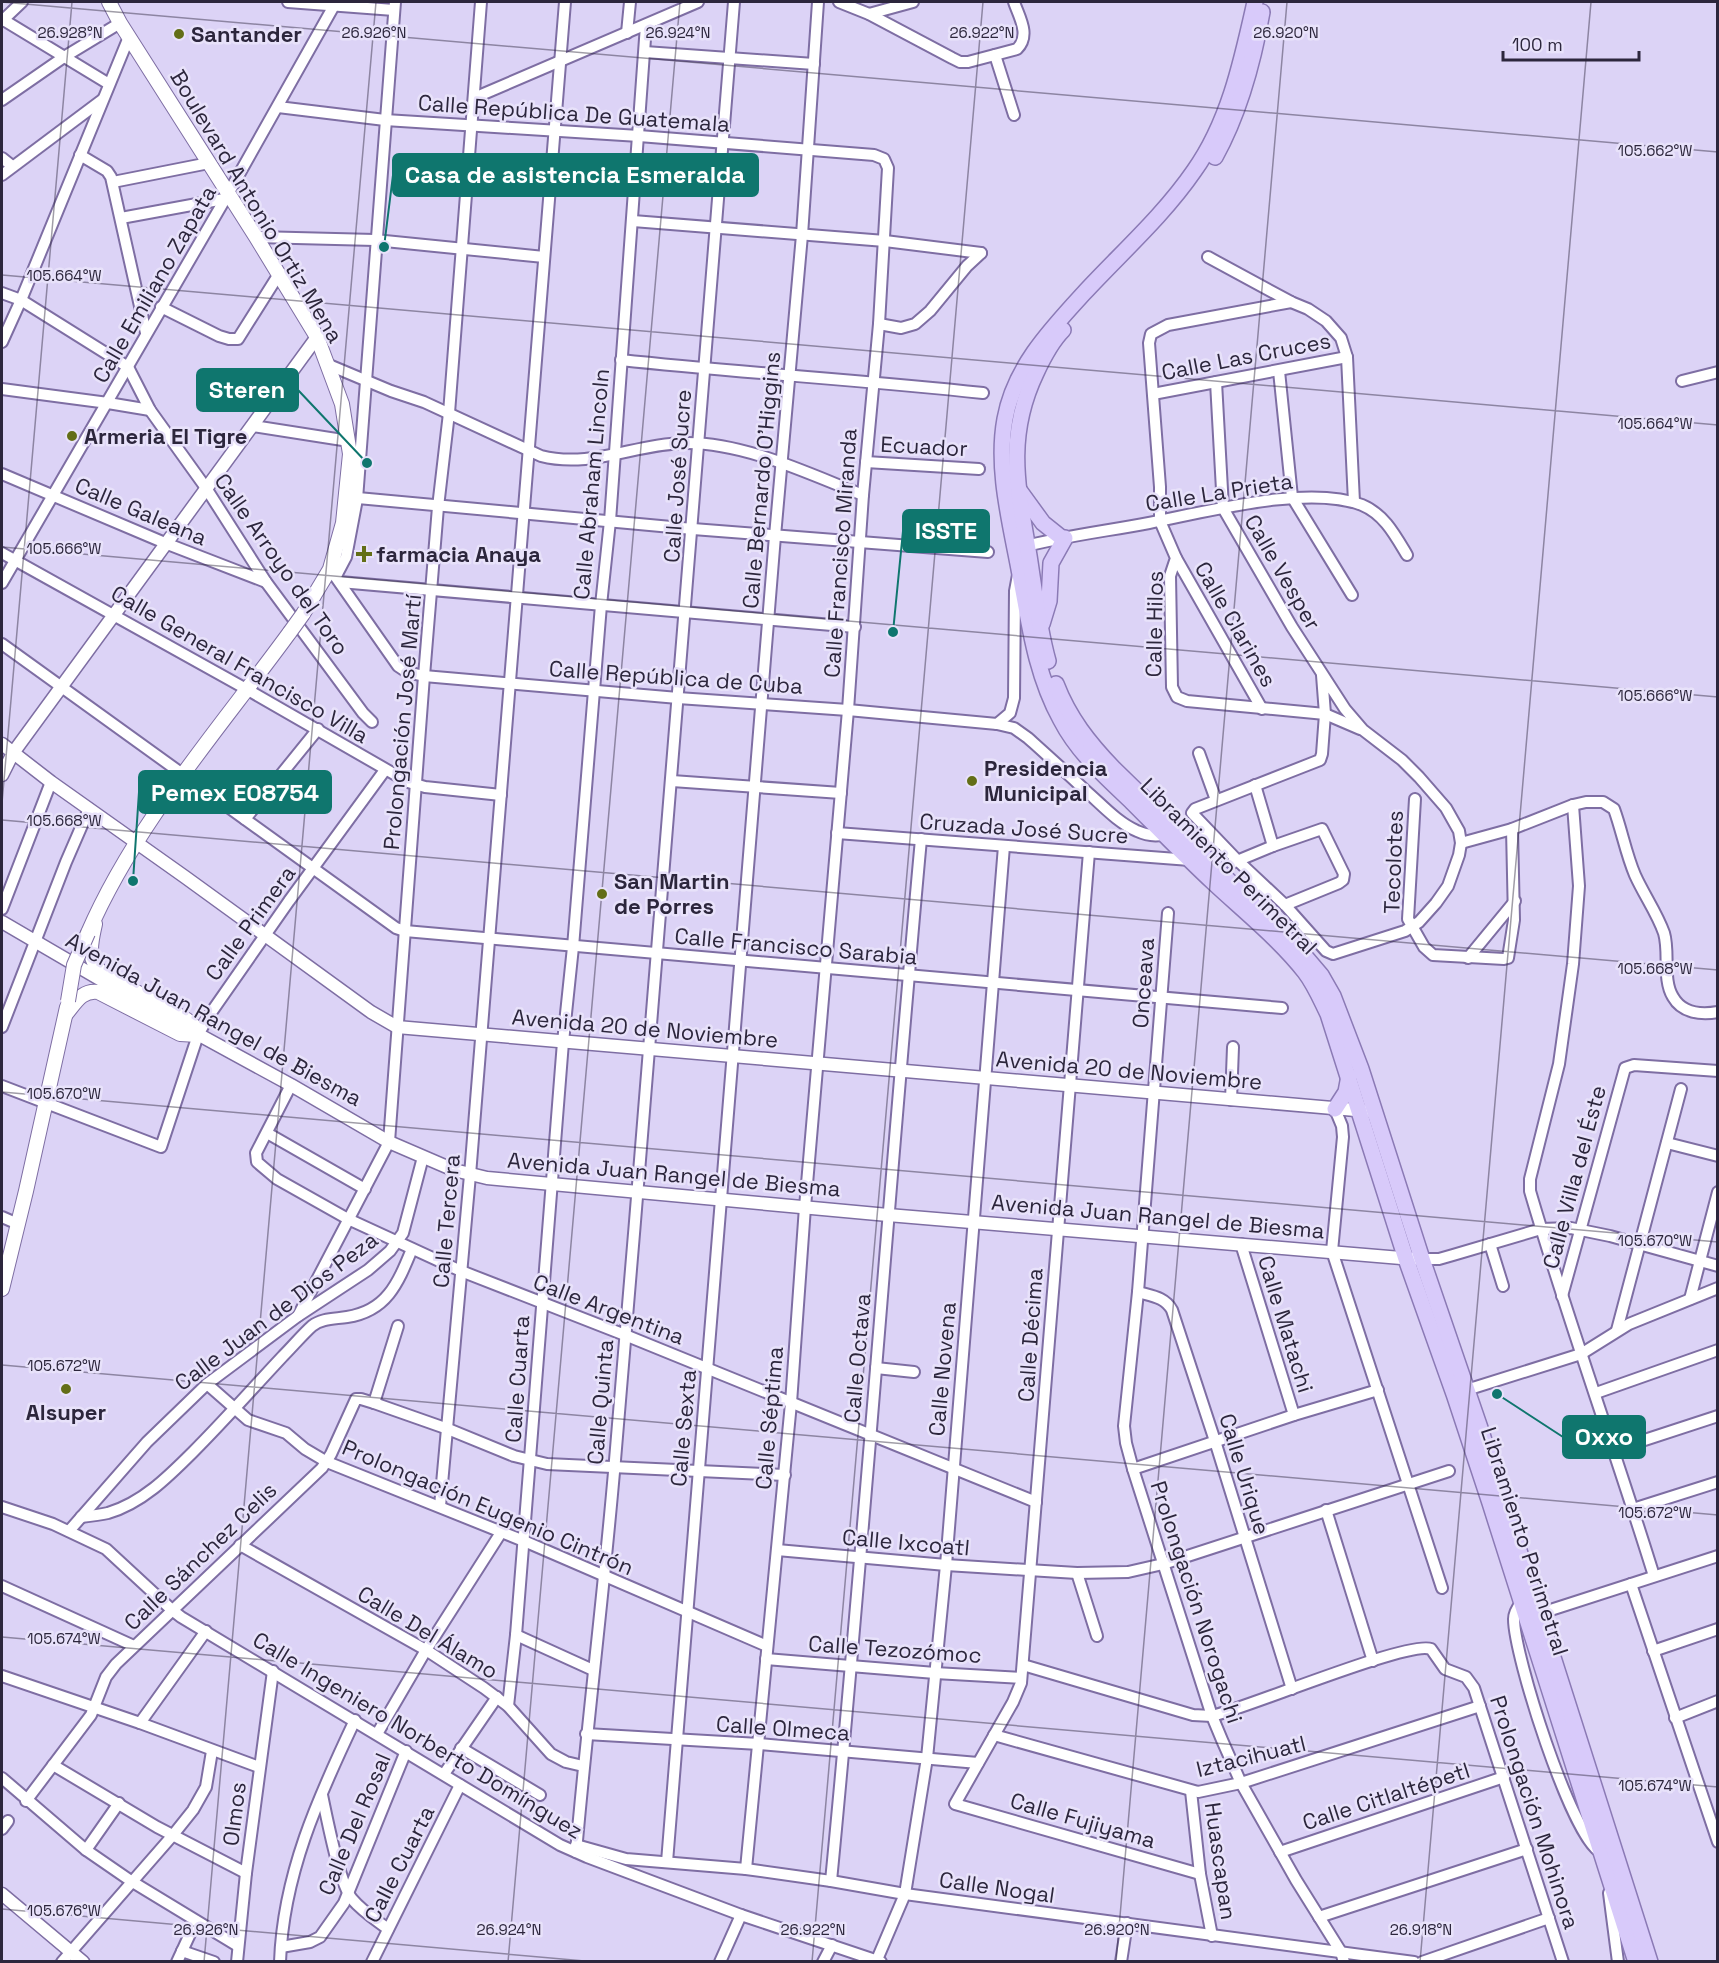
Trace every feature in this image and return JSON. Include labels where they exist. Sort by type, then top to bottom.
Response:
[{"type":"main road","name":"Boulevard Antonio Ortiz Mena","points":[[2,1288],[46,1103],[74,965],[98,910],[136,842],[303,614],[335,576],[337,548],[352,498],[349,441],[342,404],[317,337],[256,237],[226,196],[209,163],[109,2]]},
{"type":"main road","name":"Libramiento Perimetral","points":[[1254,2],[1242,62],[1222,122],[1196,170],[1173,199],[1048,332],[1030,358],[1016,385],[1005,417],[1004,480],[1052,674],[1077,726],[1172,833],[1189,860],[1293,958],[1305,973],[1328,1014],[1349,1076],[1367,1111],[1422,1259],[1636,1962]]},
{"type":"main road","name":"Libramiento Perimetral","points":[[1264,2],[1241,101],[1229,132],[1208,169],[1176,209],[1057,337],[1026,393],[1018,423],[1016,457],[1021,547],[1020,570],[1039,667],[1059,717],[1078,747],[1094,765],[1172,833],[1207,859],[1268,918],[1311,962],[1333,996],[1361,1069],[1367,1111],[1406,1259],[1461,1392]]},
{"type":"main road","points":[[1018,489],[1043,523],[1064,539],[1051,563],[1049,601],[1040,627]]},
{"type":"main road","points":[[67,1007],[84,994],[91,991],[99,992],[180,1034],[198,1035],[194,1026],[187,1020],[102,973],[96,967],[91,959],[90,950],[98,910]]},
{"type":"main road","points":[[1335,1109],[1346,1092],[1349,1076]]},
{"type":"main road","name":"Libramiento Perimetral","points":[[1529,1611],[1650,1962]]},
{"type":"street","points":[[22,2],[2,20],[109,84]]},
{"type":"street","points":[[288,2],[394,6],[366,380],[352,498],[775,536],[988,552]]},
{"type":"street","name":"Prolongación José Martí","points":[[298,1316],[389,1142],[424,676],[438,507],[449,413],[482,2]]},
{"type":"street","name":"Calle Tercera","points":[[440,1506],[470,1175],[566,2]]},
{"type":"street","points":[[627,33],[630,2]]},
{"type":"street","points":[[474,98],[697,2]]},
{"type":"street","name":"Calle José Sucre","points":[[657,953],[687,612],[734,2]]},
{"type":"street","name":"Calle Bernardo O'Higgins","points":[[741,961],[802,235],[818,2]]},
{"type":"street","points":[[839,2],[869,14],[960,62],[1017,49],[1024,39],[1023,28],[1014,2]]},
{"type":"street","points":[[869,14],[914,2]]},
{"type":"street","name":"Calle Emiliano Zapata","points":[[2,583],[278,107],[335,3]]},
{"type":"street","points":[[2,100],[64,57],[120,23]]},
{"type":"street","name":"Calle Abraham Lincoln","points":[[573,947],[593,690],[610,520],[646,25]]},
{"type":"street","points":[[2,340],[21,300],[129,37]]},
{"type":"street","points":[[645,52],[814,64]]},
{"type":"street","points":[[995,55],[1014,115]]},
{"type":"street","points":[[2,175],[102,100]]},
{"type":"street","name":"Calle República De Guatemala","points":[[278,107],[385,120],[639,136],[867,154]]},
{"type":"street","points":[[80,154],[107,171],[113,182],[146,333]]},
{"type":"street","name":"Calle Francisco Miranda","points":[[825,969],[855,627],[863,495],[885,241],[888,168],[884,159],[874,154],[867,154]]},
{"type":"street","points":[[2,158],[12,166]]},
{"type":"street","points":[[113,182],[209,163]]},
{"type":"street","points":[[121,218],[226,196]]},
{"type":"street","points":[[633,221],[885,241],[981,253],[967,266],[930,311],[915,324],[901,328],[879,324]]},
{"type":"street","points":[[256,237],[375,240],[544,257]]},
{"type":"street","points":[[1208,257],[1308,309],[1326,321],[1341,338],[1347,357],[1354,502]]},
{"type":"street","points":[[161,307],[219,336],[235,340],[240,337],[279,274]]},
{"type":"street","points":[[2,293],[21,300],[128,368]]},
{"type":"street","points":[[1160,521],[1160,488],[1149,343],[1151,333],[1168,325],[1291,302]]},
{"type":"street","points":[[2,775],[13,753],[317,337]]},
{"type":"street","name":"Calle Las Cruces","points":[[1153,394],[1347,357]]},
{"type":"street","points":[[621,360],[789,376],[874,381],[983,393]]},
{"type":"street","points":[[329,365],[555,459],[570,460],[614,455],[668,444],[700,444],[782,463],[863,495]]},
{"type":"street","name":"Calle Arroyo del Toro","points":[[128,368],[150,411],[206,488],[266,582],[372,722]]},
{"type":"street","points":[[1279,371],[1292,497],[1352,595]]},
{"type":"street","points":[[1682,381],[1718,372]]},
{"type":"street","name":"Calle Vesper","points":[[1216,382],[1223,508],[1322,675],[1363,730]]},
{"type":"street","points":[[2,389],[150,411]]},
{"type":"street","points":[[253,426],[349,441]]},
{"type":"street","name":"Ecuador","points":[[866,462],[979,469]]},
{"type":"street","name":"Calle Galeana","points":[[2,474],[165,543],[266,582]]},
{"type":"street","name":"Calle La Prieta","points":[[1021,547],[1292,497],[1354,502],[1376,512],[1393,532],[1407,555]]},
{"type":"street","name":"Calle Hilos","points":[[1160,521],[1176,558],[1170,576],[1171,679],[1175,694],[1187,701],[1262,709]]},
{"type":"street","name":"Calle General Francisco Villa","points":[[2,553],[318,729],[385,770],[416,785],[501,795]]},
{"type":"street","name":"Calle Clarines","points":[[1176,558],[1262,709]]},
{"type":"street","points":[[997,724],[1010,713],[1014,698],[1015,591],[1020,570]]},
{"type":"street","points":[[335,576],[432,591],[855,627]]},
{"type":"street","name":"Calle República de Cuba","points":[[335,576],[398,666],[407,672],[424,676],[997,724],[1014,728],[1028,738],[1124,824],[1146,834],[1185,830],[1200,834],[1235,861]]},
{"type":"street","name":"Calle Francisco Sarabia","points":[[2,644],[313,869],[396,928],[405,931],[1282,1008]]},
{"type":"street","points":[[1268,918],[1262,893],[1192,812],[1216,800],[1320,760],[1323,754],[1324,714],[1322,675]]},
{"type":"street","points":[[1235,861],[1285,905],[1330,953],[1336,954],[1411,927],[1436,903],[1448,886],[1456,867],[1461,843],[1459,831],[1446,808],[1402,760],[1363,730],[1324,714],[1262,709]]},
{"type":"street","points":[[245,819],[318,729]]},
{"type":"street","name":"Avenida 20 de Noviembre","points":[[2,744],[51,782],[371,1012],[397,1027],[1367,1111]]},
{"type":"street","points":[[1199,753],[1216,800]]},
{"type":"street","name":"Calle Primera","points":[[46,1103],[160,1147],[198,1035],[208,1017],[385,770]]},
{"type":"street","points":[[672,781],[841,793]]},
{"type":"street","points":[[2,909],[51,782]]},
{"type":"street","points":[[1255,785],[1273,846]]},
{"type":"street","name":"Tecolotes","points":[[1411,927],[1407,909],[1415,799]]},
{"type":"street","points":[[1461,843],[1512,829],[1573,805],[1596,801],[1608,804],[1614,809],[1635,875],[1664,935],[1668,986],[1673,997],[1682,1007],[1694,1013],[1718,1012]]},
{"type":"street","points":[[1573,805],[1578,886],[1573,964],[1559,1064],[1530,1185],[1562,1296],[1596,1393],[1654,1576]]},
{"type":"street","points":[[2,1027],[89,809]]},
{"type":"street","points":[[1235,861],[1321,829],[1344,874],[1343,880],[1285,905]]},
{"type":"street","points":[[1411,927],[1424,947],[1433,955],[1508,958],[1515,901],[1512,829]]},
{"type":"street","name":"Cruzada José Sucre","points":[[837,833],[1189,860],[1207,859]]},
{"type":"street","name":"Calle Octava","points":[[831,1881],[921,839]]},
{"type":"street","name":"Calle Novena","points":[[878,1961],[905,1894],[927,1758],[946,1565],[995,984],[1004,846]]},
{"type":"street","name":"Calle Décima","points":[[955,1804],[1018,1692],[1023,1665],[1089,852]]},
{"type":"street","points":[[1468,958],[1515,901]]},
{"type":"street","name":"Onceava","points":[[1143,1236],[1168,914]]},
{"type":"street","name":"Avenida Juan Rangel de Biesma","points":[[2,921],[35,942],[389,1142],[470,1175],[888,1215],[1422,1259]]},
{"type":"street","name":"Calle Cuarta","points":[[508,1706],[516,1635],[563,1042],[573,947]]},
{"type":"street","name":"Calle Quinta","points":[[576,1849],[614,1468],[657,953]]},
{"type":"street","name":"Calle Sexta","points":[[667,1862],[741,961]]},
{"type":"street","name":"Calle Séptima","points":[[746,1869],[785,1475],[825,969]]},
{"type":"street","points":[[1231,1100],[1233,1047]]},
{"type":"street","name":"Calle Villa del Éste","points":[[1562,1296],[1625,1068],[1634,1065],[1718,1071]]},
{"type":"street","name":"Calle Argentina","points":[[291,1085],[256,1155],[260,1165],[277,1179],[348,1219],[461,1271],[1036,1502]]},
{"type":"street","points":[[2,1086],[46,1103]]},
{"type":"street","points":[[1617,1330],[1681,1089]]},
{"type":"street","points":[[1335,1109],[1342,1126],[1343,1137],[1332,1251],[1442,1588]]},
{"type":"street","points":[[267,1133],[365,1189]]},
{"type":"street","points":[[1667,1143],[1718,1156]]},
{"type":"street","name":"Calle Juan de Dios Peza","points":[[69,1531],[147,1442],[207,1384],[298,1316],[373,1266],[398,1243],[408,1218],[423,1157]]},
{"type":"street","points":[[1690,1299],[1718,1192]]},
{"type":"street","points":[[2,1217],[18,1224]]},
{"type":"street","points":[[1422,1259],[1440,1259],[1541,1229],[1555,1228],[1581,1229],[1718,1266]]},
{"type":"street","name":"Prolongación Norogachi","points":[[1143,1236],[1124,1426],[1133,1469],[1212,1716],[1241,1783],[1342,1957]]},
{"type":"street","name":"Calle Matachi","points":[[1241,1244],[1294,1415]]},
{"type":"street","points":[[1490,1244],[1503,1286]]},
{"type":"street","points":[[81,1516],[107,1513],[156,1488],[235,1410],[312,1326],[327,1319],[361,1314],[381,1303],[392,1292],[401,1277],[412,1249]]},
{"type":"street","points":[[1461,1392],[1581,1354],[1617,1330],[1718,1288]]},
{"type":"street","name":"Calle Urique","points":[[1138,1293],[1162,1299],[1172,1310],[1292,1689]]},
{"type":"street","points":[[317,1304],[327,1319]]},
{"type":"street","points":[[398,1326],[374,1403],[530,1461],[547,1464],[785,1475]]},
{"type":"street","points":[[1596,1393],[1718,1350]]},
{"type":"street","points":[[876,1368],[914,1372]]},
{"type":"street","name":"Prolongación Eugenio Cintrón","points":[[207,1384],[235,1410],[254,1423],[286,1433],[305,1449],[327,1462],[524,1541],[767,1646]]},
{"type":"street","points":[[1133,1469],[1294,1415],[1378,1390]]},
{"type":"street","name":"Calle Sánchez Celis","points":[[26,1801],[85,1724],[111,1670],[327,1462],[354,1401],[358,1398],[374,1403]]},
{"type":"street","points":[[1614,1450],[1718,1416]]},
{"type":"street","name":"Calle Ixcoatl","points":[[777,1550],[1031,1571],[1122,1573],[1163,1564],[1449,1471]]},
{"type":"street","points":[[1633,1509],[1718,1482]]},
{"type":"street","name":"Calle Ingeniero Norberto Domínguez","points":[[2,1507],[69,1531],[106,1549],[172,1610],[523,1824],[576,1849],[741,1915],[878,1961]]},
{"type":"street","points":[[1023,1665],[1193,1715],[1212,1716],[1373,1661],[1326,1510]]},
{"type":"street","points":[[377,1734],[426,1650],[502,1532]]},
{"type":"street","name":"Calle Del Álamo","points":[[240,1545],[426,1650],[496,1696],[508,1706],[551,1754],[566,1762],[583,1766]]},
{"type":"street","points":[[1529,1611],[1631,1584],[1718,1556]]},
{"type":"street","points":[[1077,1573],[1096,1636]]},
{"type":"street","points":[[1631,1584],[1718,1842]]},
{"type":"street","points":[[2,1586],[134,1646]]},
{"type":"street","points":[[1653,1651],[1718,1629]]},
{"type":"street","points":[[140,1723],[206,1631]]},
{"type":"street","points":[[516,1635],[593,1670]]},
{"type":"street","name":"Prolongación Mohinora","points":[[1373,1661],[1419,1647],[1428,1647],[1445,1669],[1466,1677],[1474,1688],[1563,1962]]},
{"type":"street","name":"Calle Tezozómoc","points":[[766,1659],[1021,1678]]},
{"type":"street","name":"Olmos","points":[[237,1962],[259,1767],[273,1671]]},
{"type":"street","points":[[2,1676],[259,1767]]},
{"type":"street","points":[[444,1774],[496,1696]]},
{"type":"street","points":[[1675,1718],[1718,1701]]},
{"type":"street","name":"Iztacihuatl","points":[[994,1735],[1191,1791],[1215,1789],[1241,1783],[1480,1706]]},
{"type":"street","points":[[280,1962],[286,1903],[293,1872],[302,1843],[355,1720]]},
{"type":"street","name":"Calle Olmeca","points":[[586,1734],[759,1744],[978,1763]]},
{"type":"street","points":[[461,1748],[540,1796]]},
{"type":"street","points":[[66,1957],[193,1810],[204,1792],[212,1751]]},
{"type":"street","name":"Calle Del Rosal","points":[[281,1947],[310,1942],[320,1937],[344,1903],[406,1751]]},
{"type":"street","points":[[53,1765],[173,1835],[246,1873]]},
{"type":"street","points":[[2,1778],[26,1801],[86,1850],[131,1881],[238,1946]]},
{"type":"street","name":"Calle Citlaltépetl","points":[[1280,1852],[1504,1778]]},
{"type":"street","name":"Calle Cuarta","points":[[372,1962],[460,1785]]},
{"type":"street","name":"Huascapan","points":[[1191,1791],[1200,1874],[1212,1936]]},
{"type":"street","points":[[322,1795],[337,1858],[348,1892],[356,1902],[388,1929]]},
{"type":"street","points":[[86,1850],[119,1803]]},
{"type":"street","name":"Calle Fujiyama","points":[[955,1804],[1200,1874]]},
{"type":"street","name":"Calle Nogal","points":[[576,1849],[626,1859],[746,1869],[905,1894],[1127,1923],[1342,1957],[1414,1962]]},
{"type":"street","points":[[1319,1917],[1527,1849]]},
{"type":"street","points":[[1610,1876],[1607,1882],[1618,1962]]},
{"type":"street","points":[[2,1894],[66,1957],[83,1962]]},
{"type":"street","points":[[720,1962],[741,1915]]},
{"type":"street","points":[[1422,1962],[1549,1918]]},
{"type":"street","points":[[177,1962],[196,1921]]},
{"type":"street","points":[[1122,1962],[1127,1923]]},
{"type":"street","points":[[823,1962],[832,1945]]},
{"type":"street","points":[[182,1951],[214,1962]]},
{"type":"place","name":"Santander","points":[[179,34]]},
{"type":"place","name":"Casa de asistencia Esmeralda","points":[[384,247]]},
{"type":"place","name":"Armeria El Tigre","points":[[72,436]]},
{"type":"place","name":"Steren","points":[[367,463]]},
{"type":"place","name":"farmacia Anaya","points":[[364,554]]},
{"type":"place","name":"ISSTE","points":[[893,632]]},
{"type":"place","name":"Presidencia Municipal","points":[[972,781]]},
{"type":"place","name":"Pemex E08754","points":[[133,881]]},
{"type":"place","name":"San Martin de Porres","points":[[602,894]]},
{"type":"place","name":"Alsuper","points":[[66,1389]]},
{"type":"place","name":"Oxxo","points":[[1497,1394]]}]
